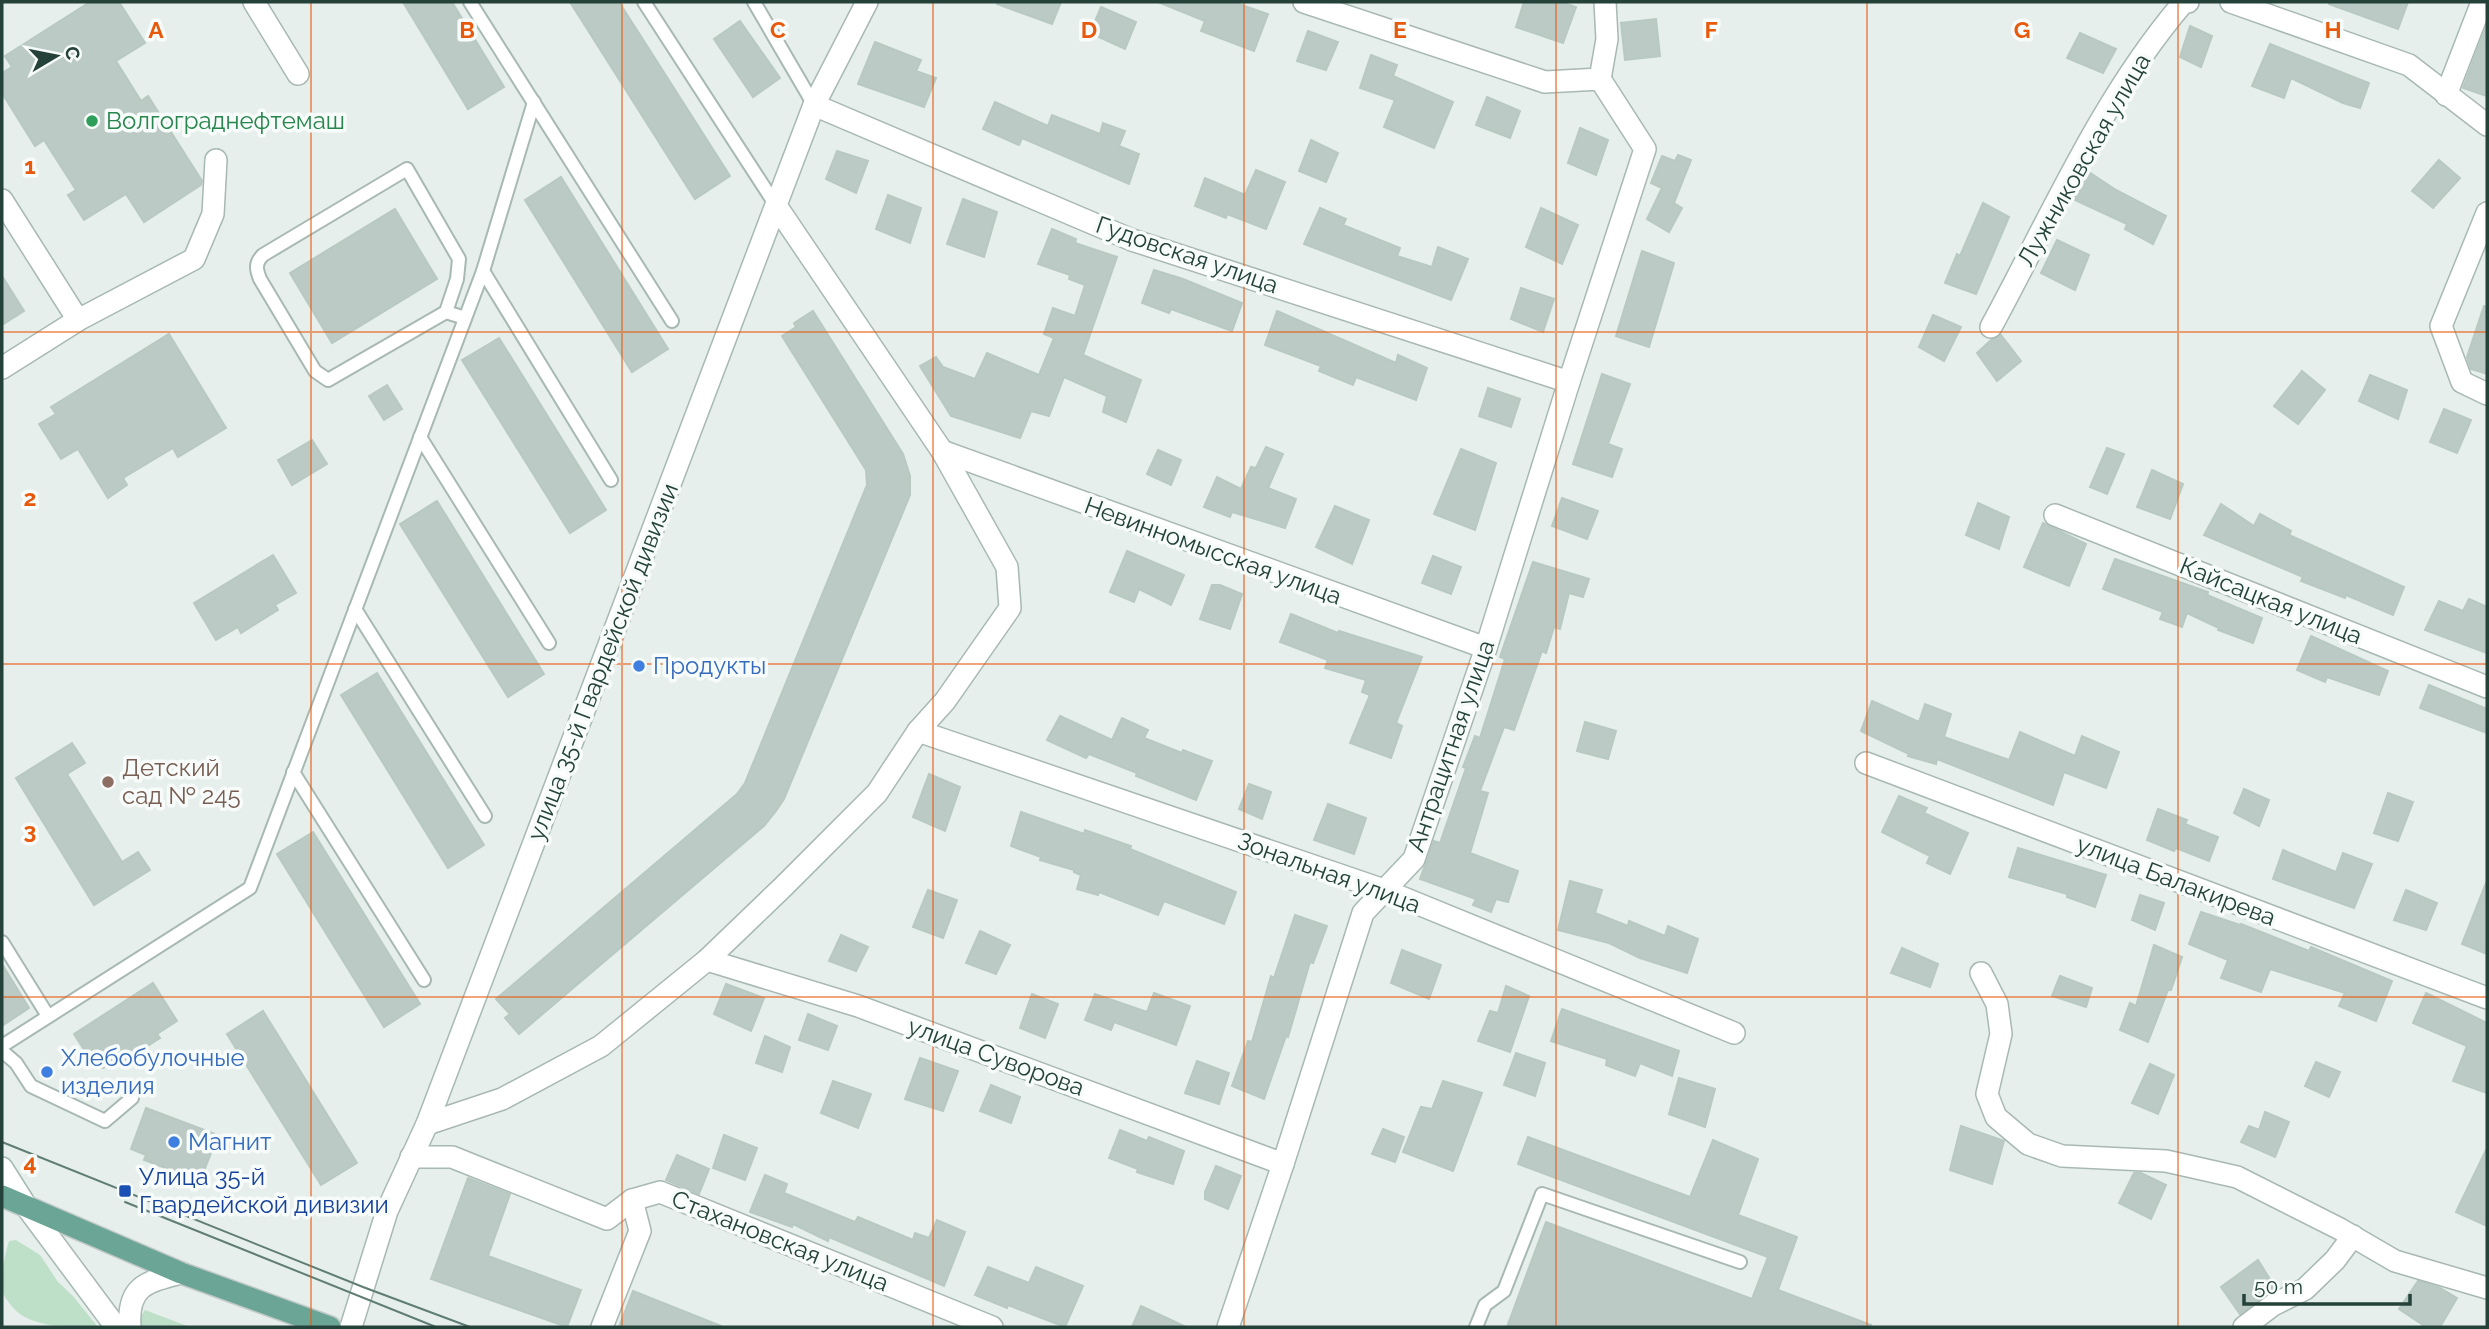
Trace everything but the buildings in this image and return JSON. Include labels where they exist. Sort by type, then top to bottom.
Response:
[{"type":"main road","points":[[2,1196],[181,1273],[330,1327]]},
{"type":"street","points":[[254,2],[298,74]]},
{"type":"street","name":"улица 35-й Гвардейской дивизии","points":[[351,1327],[387,1211],[426,1124],[814,105],[867,2]]},
{"type":"street","points":[[1304,2],[1545,82],[1600,79],[1607,39],[1605,2]]},
{"type":"street","name":"Лужниковская улица","points":[[1991,327],[2081,155],[2158,32],[2183,3],[2188,2]]},
{"type":"street","points":[[2231,2],[2409,65],[2487,125]]},
{"type":"street","points":[[2446,95],[2482,2]]},
{"type":"street","name":"Антрацитная улица","points":[[1228,1327],[1363,913],[1415,859],[1486,648],[1645,149],[1600,79]]},
{"type":"street","name":"Гудовская улица","points":[[814,105],[1132,240],[1569,382]]},
{"type":"street","points":[[2,368],[78,320],[194,259],[213,214],[216,160]]},
{"type":"street","points":[[2,200],[78,320]]},
{"type":"street","points":[[426,1124],[502,1099],[601,1046],[707,960],[877,793],[918,732],[945,701],[1010,608],[1007,567],[942,451],[777,207]]},
{"type":"street","points":[[2487,213],[2441,326],[2462,382],[2487,394]]},
{"type":"street","name":"Невинномысская улица","points":[[942,451],[1486,648]]},
{"type":"street","name":"Кайсацкая улица","points":[[2055,515],[2487,687]]},
{"type":"street","name":"Зональная улица","points":[[918,732],[1384,890],[1734,1033]]},
{"type":"street","name":"улица Балакирева","points":[[1866,764],[2487,998]]},
{"type":"street","name":"улица Суворова","points":[[707,960],[858,1006],[1283,1164]]},
{"type":"street","points":[[1981,973],[1997,1004],[2001,1034],[1987,1094],[1996,1117],[2028,1144],[2062,1156],[2165,1161],[2238,1177],[2353,1236],[2395,1261],[2487,1288]]},
{"type":"street","name":"Стахановская улица","points":[[411,1157],[452,1157],[607,1219],[632,1200],[660,1192],[992,1327]]},
{"type":"street","points":[[2,1168],[26,1206],[116,1327]]},
{"type":"street","points":[[602,1327],[640,1231],[632,1200]]},
{"type":"street","points":[[2244,1327],[2273,1305],[2305,1289],[2335,1260],[2353,1236]]},
{"type":"street","points":[[130,1327],[128,1309],[139,1289],[155,1280],[181,1273]]},
{"type":"lane","points":[[470,2],[672,321]]},
{"type":"lane","points":[[645,2],[777,207]]},
{"type":"lane","points":[[754,2],[814,105]]},
{"type":"lane","points":[[132,1098],[105,1121],[32,1086],[2,1048],[250,888],[483,271],[534,102]]},
{"type":"lane","points":[[446,312],[457,279],[459,259],[407,169],[263,255],[256,269],[315,371],[328,380],[446,312],[466,318]]},
{"type":"lane","points":[[483,271],[611,480]]},
{"type":"lane","points":[[421,437],[548,643]]},
{"type":"lane","points":[[355,610],[485,816]]},
{"type":"lane","points":[[293,772],[424,980]]},
{"type":"lane","points":[[2,942],[48,1016]]},
{"type":"lane","points":[[1476,1327],[1485,1305],[1504,1292],[1542,1194],[1740,1262]]},
{"type":"green space","points":[[16,1240],[40,1255],[58,1282],[98,1327],[38,1322],[27,1318],[10,1304],[2,1290],[2,1272],[9,1241]]},
{"type":"green space","points":[[145,1310],[190,1327],[139,1327],[136,1324]]},
{"type":"tram line","points":[[2,1142],[363,1287],[470,1327]]},
{"type":"tram line","points":[[125,1202],[436,1327]]},
{"type":"place","name":"Волгограднефтемаш","points":[[92,121]]},
{"type":"place","name":"Продукты","points":[[639,666]]},
{"type":"place","name":"Детский сад № 245","points":[[108,782]]},
{"type":"place","name":"Хлебобулочные изделия","points":[[47,1072]]},
{"type":"place","name":"Магнит","points":[[174,1142]]},
{"type":"place","name":"Улица 35-й Гвардейской дивизии","points":[[125,1191]]}]
